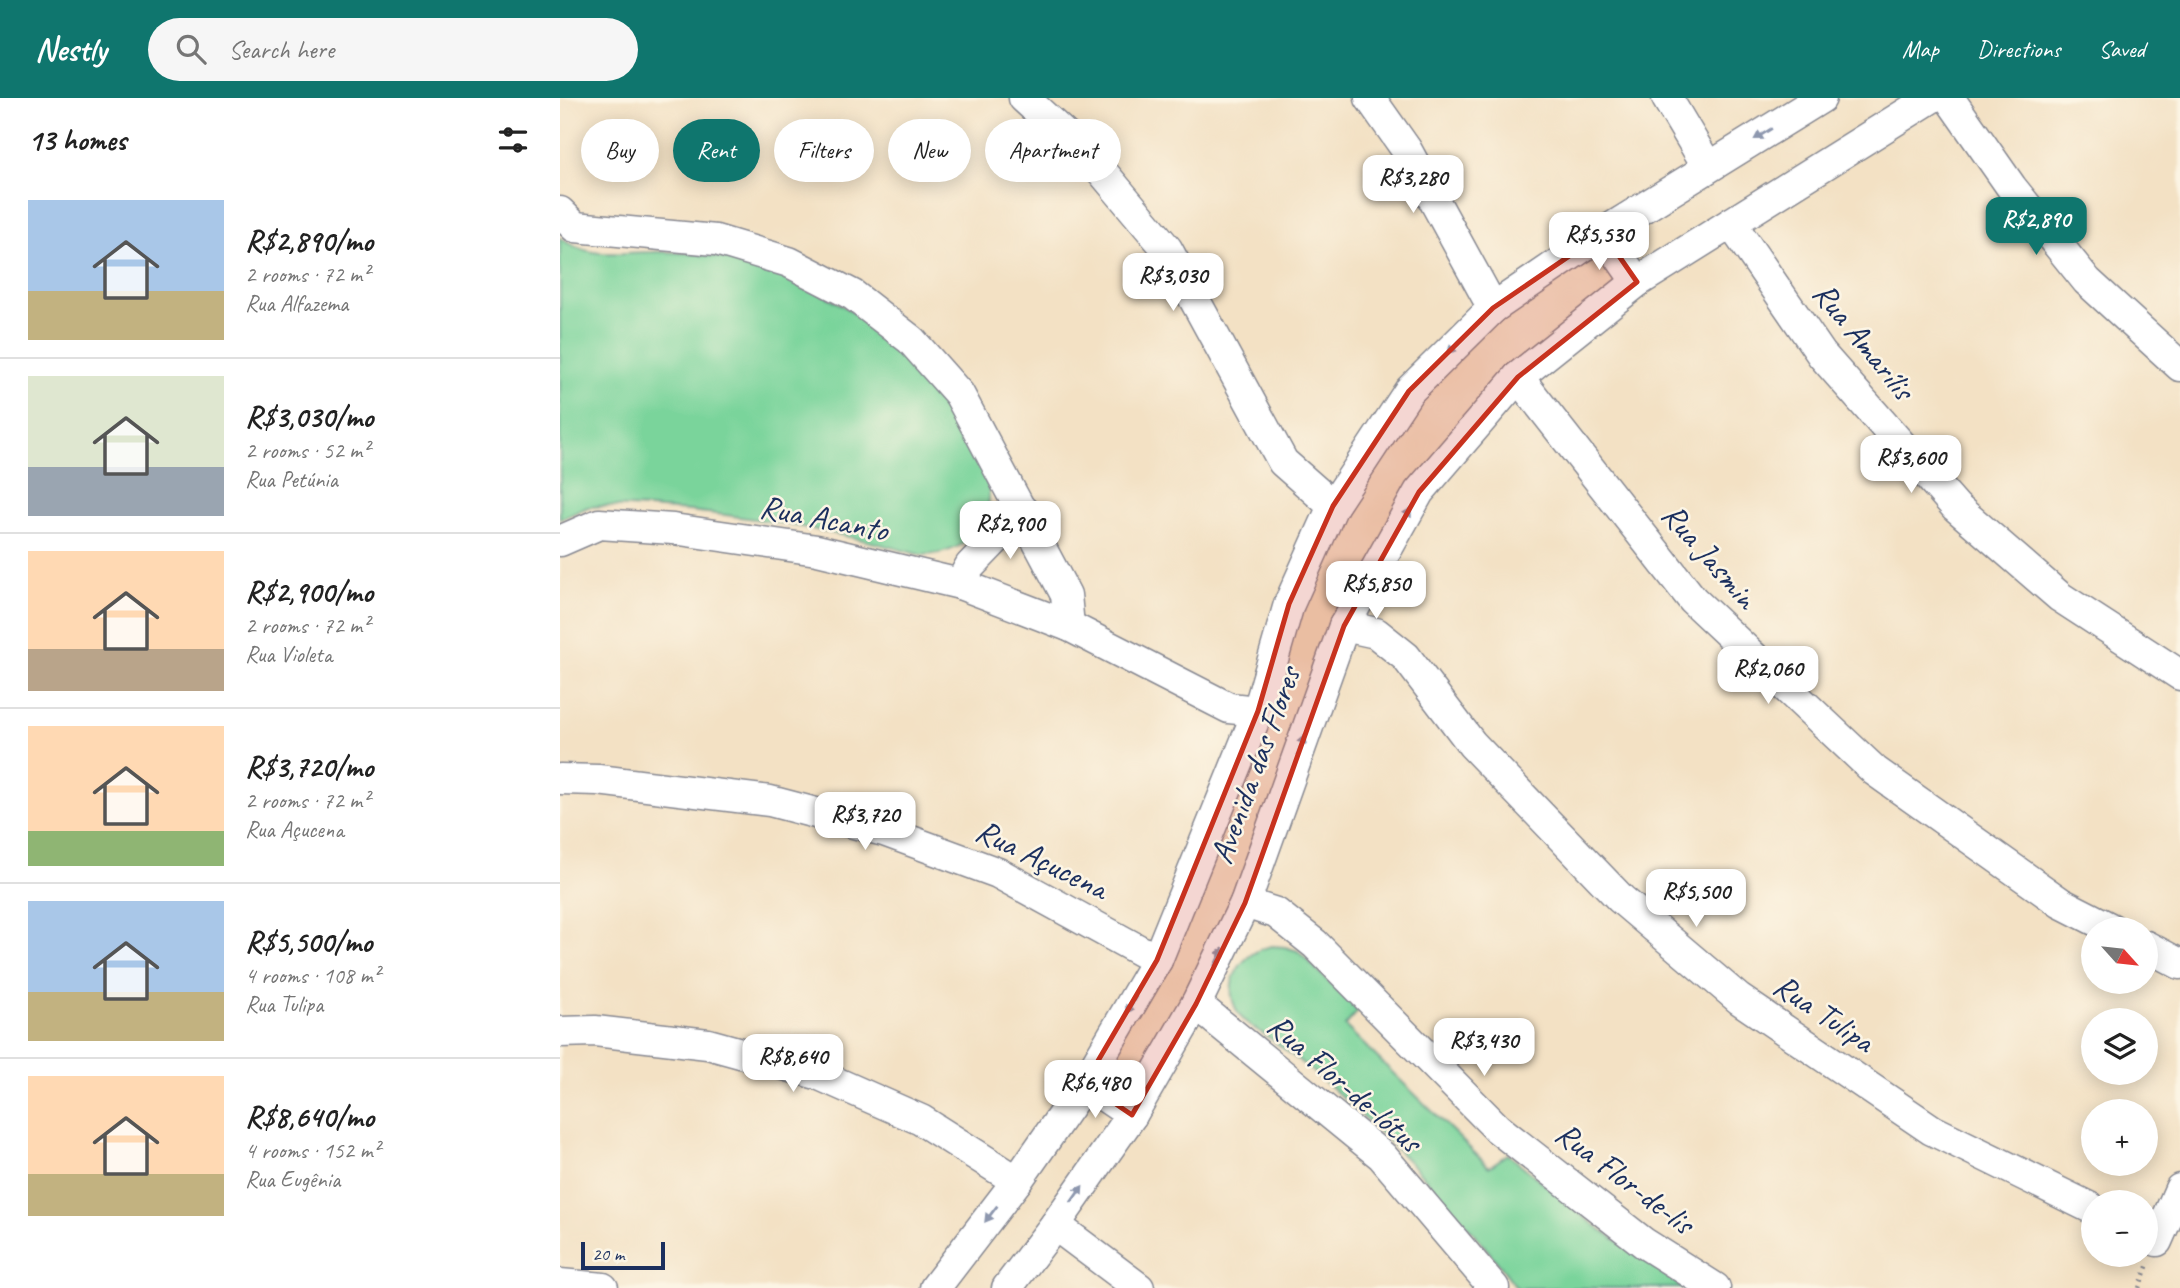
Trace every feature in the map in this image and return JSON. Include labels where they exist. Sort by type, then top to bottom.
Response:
[{"type":"street","points":[[1024,98],[1094,162],[1167,250],[1283,462],[1333,506]]},
{"type":"street","points":[[1370,98],[1406,149],[1493,308]]},
{"type":"street","points":[[1667,98],[1709,167]]},
{"type":"street","name":"Avenida das Flores","points":[[935,1288],[1017,1181],[1085,1083],[1157,960],[1258,711],[1289,604],[1333,506],[1409,391],[1493,308],[1603,233],[1821,98]]},
{"type":"street","name":"Avenida das Flores","points":[[1007,1288],[1132,1115],[1196,1004],[1245,903],[1344,626],[1419,492],[1518,377],[1637,282],[1931,98]]},
{"type":"street","points":[[1949,98],[2012,188],[2088,281],[2180,366]]},
{"type":"street","points":[[563,216],[575,227],[716,240],[789,262],[853,295],[911,340],[959,394],[1066,595],[1069,626]]},
{"type":"street","name":"Rua Amarílis","points":[[1731,223],[1822,355],[1956,507],[2060,597],[2180,675]]},
{"type":"street","points":[[1603,233],[1637,282]]},
{"type":"street","name":"Rua Jasmin","points":[[1518,377],[1693,600],[1875,771],[2061,903],[2088,917]]},
{"type":"street","points":[[960,584],[970,566],[1023,511]]},
{"type":"street","name":"Rua Acanto","points":[[560,540],[599,524],[673,529],[817,550],[960,584],[1069,626],[1229,708],[1258,711]]},
{"type":"street","name":"Rua Tulipa","points":[[1344,626],[1376,633],[1406,657],[1472,744],[1621,899],[1739,999],[1932,1130],[2081,1203]]},
{"type":"street","name":"Rua Açucena","points":[[560,779],[598,780],[770,801],[884,831],[998,873],[1157,960]]},
{"type":"street","name":"Rua Flor-de-lis","points":[[1245,903],[1276,913],[1315,944],[1497,1128],[1644,1243],[1715,1288]]},
{"type":"street","points":[[2158,952],[2180,964]]},
{"type":"street","name":"Rua Flor-de-lótus","points":[[1196,1004],[1382,1156],[1494,1288]]},
{"type":"street","points":[[560,1032],[595,1031],[708,1044],[817,1074],[921,1120],[1017,1181]]},
{"type":"street","points":[[1085,1083],[1132,1115]]},
{"type":"street","points":[[2161,1241],[2180,1189]]},
{"type":"street","points":[[1055,1225],[1139,1288]]},
{"type":"street","points":[[560,1284],[603,1288]]},
{"type":"highlighted area","points":[[1603,233],[1637,282],[1518,377],[1419,492],[1344,626],[1245,903],[1196,1004],[1132,1115],[1085,1083],[1157,960],[1258,711],[1289,604],[1333,506],[1409,391],[1493,308]]},
{"type":"green space","points":[[560,238],[571,245],[594,252],[684,253],[725,258],[765,269],[842,305],[877,330],[908,358],[936,389],[959,424],[977,455],[989,489],[987,512],[977,531],[952,549],[921,555],[803,527],[685,511],[588,507],[560,519]]},
{"type":"green space","points":[[1272,946],[1298,951],[1358,1011],[1345,1026],[1489,1167],[1508,1154],[1589,1221],[1684,1288],[1517,1288],[1457,1213],[1391,1144],[1318,1076],[1247,1023],[1239,1014],[1232,998],[1234,977],[1238,968],[1253,954]]}]
